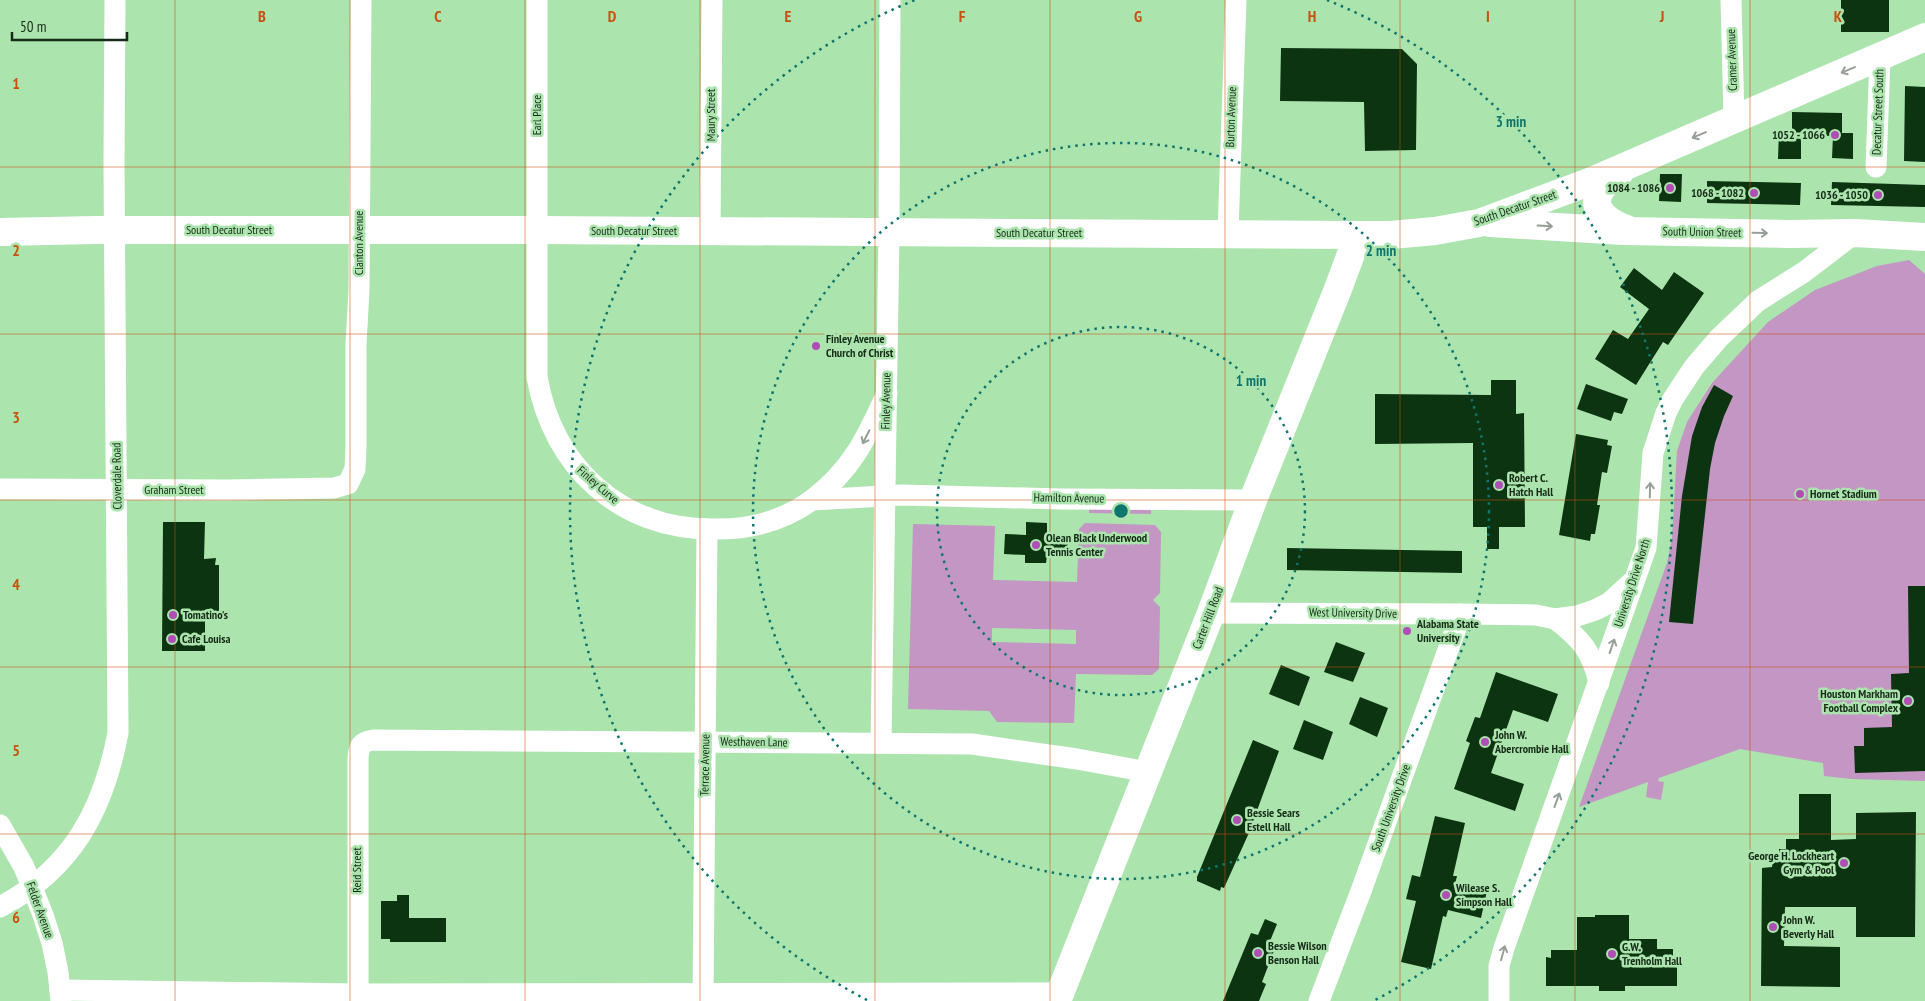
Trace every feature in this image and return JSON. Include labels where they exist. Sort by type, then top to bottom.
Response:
[{"type":"main road","name":"South Decatur Street","points":[[0,232],[114,230],[537,230],[1391,235],[1435,231],[1479,223],[1589,182],[1925,37]]},
{"type":"main road","points":[[1627,166],[1601,190],[1598,195],[1598,206],[1608,221],[1631,231]]},
{"type":"main road","name":"South Union Street","points":[[1479,223],[1631,231],[1790,234],[1855,233],[1925,237]]},
{"type":"main road","name":"Carter Hill Road","points":[[1058,997],[1211,613],[1253,500],[1358,235]]},
{"type":"street","name":"Cloverdale Road","points":[[0,907],[32,887],[54,869],[79,838],[97,805],[115,750],[119,718],[114,230],[115,0]]},
{"type":"street","name":"Clanton Avenue","points":[[348,484],[355,469],[356,447],[356,345],[360,230],[361,0]]},
{"type":"street","name":"Earl Place","points":[[537,0],[537,230]]},
{"type":"street","name":"Maury Street","points":[[710,231],[712,0]]},
{"type":"street","name":"Finley Avenue","points":[[881,743],[889,232],[890,0]]},
{"type":"street","name":"Burton Avenue","points":[[1228,233],[1236,0]]},
{"type":"street","name":"Cramer Avenue","points":[[1731,0],[1734,120]]},
{"type":"street","name":"Decatur Street South","points":[[1876,168],[1880,57]]},
{"type":"street","name":"Finley Curve","points":[[537,230],[537,378],[545,409],[561,445],[588,480],[606,495],[644,518],[662,524],[689,529],[733,530],[758,525],[790,513],[812,500],[849,465],[866,440],[887,393]]},
{"type":"street","name":"University Drive North","points":[[1499,1001],[1499,966],[1504,948],[1646,548],[1653,453],[1663,420],[1673,399],[1708,350],[1752,307],[1783,284],[1804,272],[1855,233]]},
{"type":"street","name":"Graham Street","points":[[0,489],[334,488],[348,484]]},
{"type":"street","name":"Hamilton Avenue","points":[[812,500],[902,494],[1061,499],[1253,500]]},
{"type":"street","name":"Terrace Avenue","points":[[703,998],[707,530]]},
{"type":"street","name":"West University Drive","points":[[1211,613],[1461,614],[1536,616],[1555,619],[1577,616],[1595,610],[1609,603],[1634,580]]},
{"type":"street","name":"South University Drive","points":[[1319,1001],[1361,891],[1461,614]]},
{"type":"street","points":[[1555,619],[1570,630],[1588,651],[1595,666],[1599,683]]},
{"type":"street","name":"Westhaven Lane","points":[[359,746],[364,741],[373,740],[972,744],[1078,759],[1148,772]]},
{"type":"street","name":"Reid Street","points":[[358,994],[359,746]]},
{"type":"street","name":"Felder Avenue","points":[[0,825],[24,867],[52,943],[60,996]]},
{"type":"street","points":[[60,996],[358,994],[460,998],[1058,997]]},
{"type":"shaded area","name":"Hornet Stadium","points":[[1909,260],[1925,274],[1925,781],[1851,779],[1824,776],[1823,763],[1740,749],[1659,778],[1658,781],[1664,782],[1661,800],[1646,797],[1648,782],[1579,807],[1667,563],[1672,538],[1677,451],[1687,422],[1712,383],[1768,322],[1815,290],[1877,266]]},
{"type":"shaded area","points":[[1089,508],[1151,509],[1151,514],[1089,513]]},
{"type":"shaded area","points":[[1085,523],[1155,525],[1161,532],[1160,593],[1153,600],[1160,607],[1159,669],[1152,675],[1076,674],[1074,723],[997,722],[989,711],[908,709],[913,524],[995,526],[993,580],[1077,582],[1079,529]],"holes":[[[992,628],[1076,630],[1076,644],[992,642]]]},
{"type":"building","points":[[1841,0],[1889,0],[1889,32],[1841,32]]},
{"type":"building","points":[[1281,48],[1402,49],[1417,64],[1416,150],[1365,151],[1364,102],[1280,101]]},
{"type":"building","points":[[1905,86],[1925,87],[1925,162],[1904,161]]},
{"type":"building","name":"1052 - 1066","points":[[1792,112],[1842,113],[1842,133],[1853,133],[1853,159],[1832,158],[1833,136],[1801,135],[1801,159],[1778,159],[1779,130],[1792,131]]},
{"type":"building","name":"1084 - 1086","points":[[1660,174],[1682,174],[1681,202],[1659,201]]},
{"type":"building","name":"1068 - 1082","points":[[1707,181],[1801,183],[1800,205],[1707,203]]},
{"type":"building","name":"1036 - 1050","points":[[1832,182],[1925,185],[1925,207],[1831,205]]},
{"type":"building","points":[[1634,268],[1662,290],[1674,272],[1704,293],[1668,345],[1663,342],[1636,385],[1595,359],[1613,330],[1628,339],[1649,309],[1620,287]]},
{"type":"building","name":"Robert C. Hatch Hall","points":[[1491,380],[1516,380],[1516,414],[1524,413],[1525,527],[1499,527],[1499,549],[1487,549],[1487,527],[1473,527],[1473,443],[1375,444],[1375,394],[1491,395]]},
{"type":"building","points":[[1586,384],[1628,399],[1622,414],[1614,412],[1611,421],[1577,409]]},
{"type":"building","points":[[1714,385],[1733,396],[1715,443],[1710,469],[1693,624],[1669,622],[1682,496],[1692,436],[1702,407]]},
{"type":"building","points":[[1576,434],[1608,440],[1607,445],[1612,446],[1607,473],[1602,472],[1597,505],[1600,505],[1595,534],[1591,534],[1590,541],[1559,535]]},
{"type":"building","points":[[163,522],[205,522],[204,559],[216,558],[215,565],[219,565],[219,615],[205,615],[205,651],[162,651]]},
{"type":"building","name":"Olean Black Underwood Tennis Center","points":[[1026,522],[1047,523],[1047,536],[1068,537],[1067,556],[1047,556],[1046,563],[1025,563],[1025,555],[1004,554],[1005,534],[1026,535]]},
{"type":"building","points":[[1287,548],[1462,551],[1462,573],[1287,570]]},
{"type":"building","name":"Houston Markham Football Complex","points":[[1908,586],[1925,586],[1925,771],[1855,773],[1854,746],[1864,746],[1864,728],[1892,727],[1891,674],[1909,673]]},
{"type":"building","points":[[1336,642],[1365,653],[1353,682],[1324,672]]},
{"type":"building","points":[[1281,665],[1310,677],[1299,706],[1269,694]]},
{"type":"building","name":"John W. Abercrombie Hall","points":[[1496,672],[1558,694],[1548,722],[1513,710],[1491,773],[1524,784],[1515,811],[1454,789],[1470,743],[1466,741],[1475,717],[1480,718]]},
{"type":"building","points":[[1360,697],[1388,708],[1377,737],[1349,724]]},
{"type":"building","points":[[1304,720],[1333,732],[1323,760],[1293,749]]},
{"type":"building","name":"Bessie Sears Estell Hall","points":[[1253,740],[1279,751],[1248,835],[1224,888],[1221,887],[1220,891],[1197,881],[1197,877]]},
{"type":"building","name":"George H. Lockheart Gym & Pool","points":[[1799,794],[1831,794],[1831,840],[1856,839],[1856,813],[1916,812],[1915,937],[1856,937],[1856,907],[1785,907],[1784,946],[1840,947],[1840,987],[1761,986],[1762,868],[1772,867],[1773,859],[1779,859],[1779,849],[1786,849],[1786,839],[1799,839]]},
{"type":"building","name":"Wilease S. Simpson Hall","points":[[1435,816],[1465,823],[1453,876],[1457,876],[1455,884],[1487,891],[1481,918],[1448,910],[1446,917],[1443,916],[1431,969],[1401,962],[1416,901],[1406,899],[1412,875],[1420,877]]},
{"type":"building","points":[[397,895],[409,895],[409,918],[446,918],[446,942],[390,942],[390,939],[381,939],[381,901],[397,901]]},
{"type":"building","name":"G.W. Trenholm Hall","points":[[1595,915],[1629,915],[1629,939],[1657,939],[1657,949],[1673,949],[1673,958],[1677,958],[1677,986],[1625,986],[1625,991],[1599,991],[1599,986],[1546,986],[1546,957],[1551,958],[1551,950],[1577,950],[1577,917],[1595,917]]},
{"type":"building","name":"Bessie Wilson Benson Hall","points":[[1265,919],[1277,924],[1270,941],[1277,943],[1262,982],[1266,984],[1259,1001],[1223,1001],[1251,933],[1258,935]]},
{"type":"place","name":"1052 - 1066","points":[[1835,135]]},
{"type":"place","name":"1084 - 1086","points":[[1670,188]]},
{"type":"place","name":"1068 - 1082","points":[[1754,193]]},
{"type":"place","name":"1036 - 1050","points":[[1878,195]]},
{"type":"place","name":"Finley Avenue Church of Christ","points":[[816,346]]},
{"type":"place","name":"Robert C. Hatch Hall","points":[[1499,485]]},
{"type":"place","name":"Hornet Stadium","points":[[1800,494]]},
{"type":"place","name":"Olean Black Underwood Tennis Center","points":[[1036,545]]},
{"type":"place","name":"Tomatino's","points":[[173,615]]},
{"type":"place","name":"Alabama State University","points":[[1407,631]]},
{"type":"place","name":"Cafe Louisa","points":[[172,639]]},
{"type":"place","name":"Houston Markham Football Complex","points":[[1908,701]]},
{"type":"place","name":"John W. Abercrombie Hall","points":[[1485,742]]},
{"type":"place","name":"Bessie Sears Estell Hall","points":[[1237,820]]},
{"type":"place","name":"George H. Lockheart Gym & Pool","points":[[1844,863]]},
{"type":"place","name":"Wilease S. Simpson Hall","points":[[1446,895]]},
{"type":"place","name":"John W. Beverly Hall","points":[[1773,927]]},
{"type":"place","name":"Bessie Wilson Benson Hall","points":[[1258,953]]},
{"type":"place","name":"G.W. Trenholm Hall","points":[[1612,954]]}]
